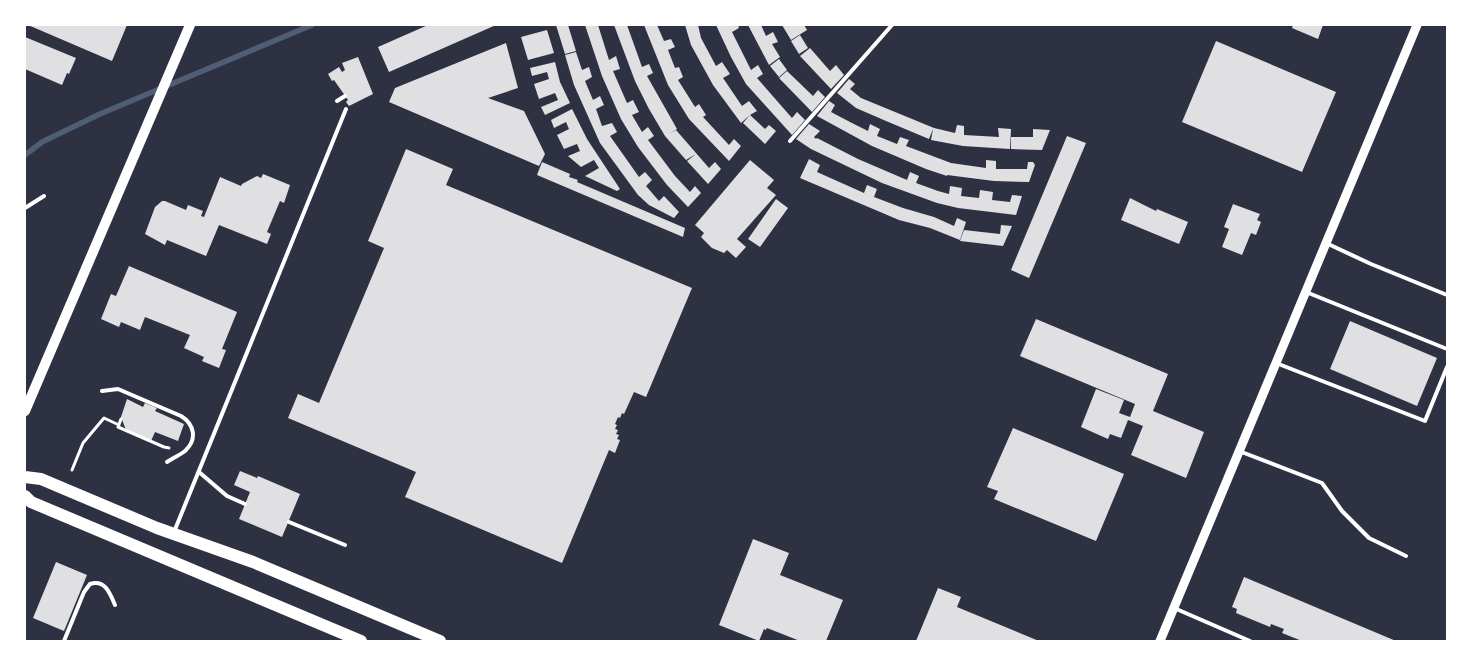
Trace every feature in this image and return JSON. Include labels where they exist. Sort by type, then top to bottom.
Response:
[{"type":"main road","points":[[25,412],[190,25]]},
{"type":"main road","points":[[25,476],[41,479],[173,534],[252,562],[440,641]]},
{"type":"main road","points":[[25,496],[31,502],[361,641]]},
{"type":"street","points":[[1160,641],[1417,25]]},
{"type":"lane","points":[[790,141],[892,25]]},
{"type":"lane","points":[[337,100],[345,96]]},
{"type":"lane","points":[[173,534],[346,109]]},
{"type":"lane","points":[[25,208],[44,196]]},
{"type":"lane","points":[[1326,243],[1371,264],[1447,295]]},
{"type":"lane","points":[[1306,292],[1447,349]]},
{"type":"lane","points":[[1276,363],[1425,421],[1447,367]]},
{"type":"lane","points":[[102,391],[118,389],[189,421],[193,429],[193,437],[190,444],[187,449],[167,462]]},
{"type":"lane","points":[[1239,450],[1322,483],[1342,511],[1369,538],[1406,556]]},
{"type":"lane","points":[[199,472],[228,496],[246,504]]},
{"type":"lane","points":[[288,522],[345,545]]},
{"type":"lane","points":[[64,641],[84,592],[90,584],[96,582],[105,586],[109,590],[115,605]]},
{"type":"lane","points":[[1174,608],[1250,641]]},
{"type":"path","points":[[72,470],[83,443],[104,418],[119,425],[118,427],[164,447],[176,446]]},
{"type":"path","points":[[119,425],[121,419]]},
{"type":"building","points":[[28,25],[127,25],[112,61]]},
{"type":"building","points":[[428,25],[496,25],[389,72],[378,47]]},
{"type":"building","points":[[556,25],[568,25],[576,51],[565,54]]},
{"type":"building","points":[[585,25],[598,25],[609,60],[616,56],[620,69],[613,71],[627,103],[633,100],[639,112],[632,115],[642,132],[648,127],[654,136],[648,140],[675,176],[690,192],[695,186],[701,193],[688,207],[667,185],[638,147],[621,119],[602,76]]},
{"type":"building","points":[[614,25],[627,25],[642,67],[649,64],[653,73],[647,76],[677,129],[670,133],[676,130],[709,168],[715,162],[721,169],[708,184],[687,161],[696,154],[686,160],[665,136],[649,109],[635,81]]},
{"type":"building","points":[[644,25],[657,25],[664,41],[671,39],[675,47],[668,50],[675,68],[679,67],[683,77],[678,80],[695,107],[699,104],[706,115],[703,117],[729,145],[734,139],[741,146],[729,161],[689,119],[668,85]]},
{"type":"building","points":[[685,25],[698,25],[701,38],[716,66],[722,62],[730,74],[723,78],[742,106],[749,101],[757,111],[741,123],[713,85],[691,45]]},
{"type":"building","points":[[716,25],[738,25],[739,28],[732,32],[751,70],[758,65],[763,74],[757,78],[792,118],[797,112],[805,120],[792,135],[746,84]]},
{"type":"building","points":[[748,25],[761,25],[766,36],[773,32],[778,42],[772,44],[780,57],[769,65]]},
{"type":"building","points":[[782,25],[804,25],[807,30],[791,40]]},
{"type":"building","points":[[1293,25],[1323,25],[1318,39],[1292,28]]},
{"type":"building","points":[[547,30],[554,53],[528,60],[521,37]]},
{"type":"building","points":[[800,35],[808,48],[799,54],[791,41]]},
{"type":"building","points":[[25,37],[76,58],[62,85],[25,69]]},
{"type":"building","points":[[1216,41],[1336,92],[1302,172],[1182,122]]},
{"type":"building","points":[[506,43],[518,88],[488,98],[524,111],[545,154],[539,166],[389,102],[395,88]]},
{"type":"building","points":[[810,48],[830,71],[836,65],[844,75],[831,89],[800,56]]},
{"type":"building","points":[[576,52],[582,70],[589,67],[592,77],[585,81],[593,100],[600,96],[604,105],[596,109],[602,126],[612,123],[617,132],[610,136],[639,177],[645,172],[652,180],[646,186],[659,201],[664,196],[679,212],[674,218],[649,205],[638,195],[600,143],[574,85],[565,55]]},
{"type":"building","points":[[358,57],[373,94],[349,106],[346,102],[348,100],[328,74],[339,67],[342,72],[345,70],[342,63]]},
{"type":"building","points":[[779,59],[787,70],[779,77],[770,66]]},
{"type":"building","points":[[555,62],[560,82],[570,103],[545,115],[541,107],[558,100],[555,93],[539,99],[534,84],[549,79],[547,72],[532,76],[530,68]]},
{"type":"building","points":[[787,71],[813,96],[818,90],[825,97],[812,112],[779,78]]},
{"type":"building","points":[[849,79],[855,84],[850,89],[861,98],[934,128],[955,133],[957,125],[964,126],[964,135],[999,137],[998,128],[1011,129],[1010,149],[963,146],[931,140],[933,129],[929,139],[856,108],[837,93]]},
{"type":"building","points":[[829,101],[835,105],[831,112],[868,131],[870,124],[880,129],[877,136],[897,144],[900,137],[909,140],[906,146],[951,163],[986,168],[986,160],[996,161],[996,169],[1027,169],[1028,162],[1033,162],[1035,165],[1029,182],[994,181],[947,176],[926,169],[872,146],[817,116]]},
{"type":"building","points":[[572,109],[587,139],[620,189],[617,191],[585,176],[599,168],[594,160],[581,167],[568,156],[580,151],[577,144],[564,149],[557,135],[569,129],[566,122],[554,128],[551,120]]},
{"type":"building","points":[[750,115],[765,129],[769,125],[776,131],[765,144],[743,123]]},
{"type":"building","points":[[809,124],[820,131],[814,137],[816,139],[907,180],[910,172],[919,176],[916,183],[938,191],[949,194],[950,186],[962,188],[961,196],[979,198],[980,190],[993,192],[992,200],[1010,202],[1012,195],[1022,196],[1016,215],[958,208],[937,203],[882,183],[811,149],[796,139]]},
{"type":"building","points":[[1033,129],[1050,130],[1042,150],[1011,149],[1011,137],[1033,137]]},
{"type":"building","points":[[1067,136],[1086,143],[1029,278],[1011,270]]},
{"type":"building","points":[[406,149],[453,169],[446,185],[692,288],[646,397],[634,392],[624,414],[622,413],[620,418],[618,417],[615,429],[618,430],[616,434],[619,435],[617,439],[620,440],[615,453],[609,450],[562,563],[405,497],[416,472],[288,418],[298,394],[319,403],[384,248],[368,241]]},
{"type":"building","points":[[809,159],[820,165],[817,172],[864,193],[867,185],[877,189],[874,197],[903,208],[934,217],[954,226],[957,218],[966,222],[960,240],[930,228],[899,220],[800,178]]},
{"type":"building","points":[[750,160],[774,180],[767,188],[776,195],[737,239],[746,247],[736,258],[727,250],[724,253],[712,248],[701,237],[704,233],[695,225]]},
{"type":"building","points":[[542,162],[570,174],[569,177],[578,180],[577,182],[685,228],[683,237],[537,175]]},
{"type":"building","points":[[263,174],[290,185],[284,203],[280,201],[267,232],[271,234],[267,244],[219,225],[206,256],[167,240],[165,245],[145,234],[155,207],[162,201],[186,210],[188,205],[203,211],[201,216],[204,217],[220,177],[241,186],[257,176],[261,178]]},
{"type":"building","points":[[1130,198],[1156,211],[1157,209],[1188,222],[1179,244],[1121,220]]},
{"type":"building","points":[[776,199],[788,208],[760,247],[748,239]]},
{"type":"building","points":[[1233,204],[1260,214],[1257,220],[1261,222],[1256,235],[1251,233],[1242,255],[1222,247],[1229,229],[1224,227]]},
{"type":"building","points":[[1001,225],[1012,226],[1003,246],[960,241],[964,230],[1000,234]]},
{"type":"building","points":[[129,266],[237,312],[222,349],[226,350],[219,368],[202,361],[204,357],[184,348],[190,335],[145,317],[140,330],[121,322],[119,327],[101,319],[111,294],[116,296]]},
{"type":"building","points":[[1036,319],[1168,374],[1153,411],[1204,432],[1186,478],[1131,455],[1143,426],[1128,420],[1121,438],[1110,434],[1108,439],[1081,427],[1096,389],[1124,400],[1119,413],[1130,417],[1135,404],[1020,356]]},
{"type":"building","points":[[1350,321],[1437,358],[1417,406],[1330,369]]},
{"type":"building","points":[[127,399],[143,407],[145,403],[157,408],[155,411],[184,424],[178,441],[155,432],[151,441],[126,430],[121,417]]},
{"type":"building","points":[[1013,428],[1124,474],[1096,541],[994,499],[998,491],[987,487]]},
{"type":"building","points":[[240,471],[257,478],[258,476],[300,494],[282,537],[239,519],[250,492],[234,485]]},
{"type":"building","points":[[753,539],[789,553],[780,575],[843,600],[826,641],[800,641],[767,628],[766,630],[764,629],[759,641],[719,625]]},
{"type":"building","points":[[56,562],[87,575],[64,631],[33,618]]},
{"type":"building","points":[[1244,577],[1396,641],[1302,641],[1282,633],[1284,629],[1271,624],[1270,627],[1236,613],[1237,609],[1232,607]]},
{"type":"building","points":[[938,588],[961,597],[957,607],[1039,641],[916,641]]},
{"type":"waterway","points":[[25,155],[42,142],[100,114],[312,25]]}]
